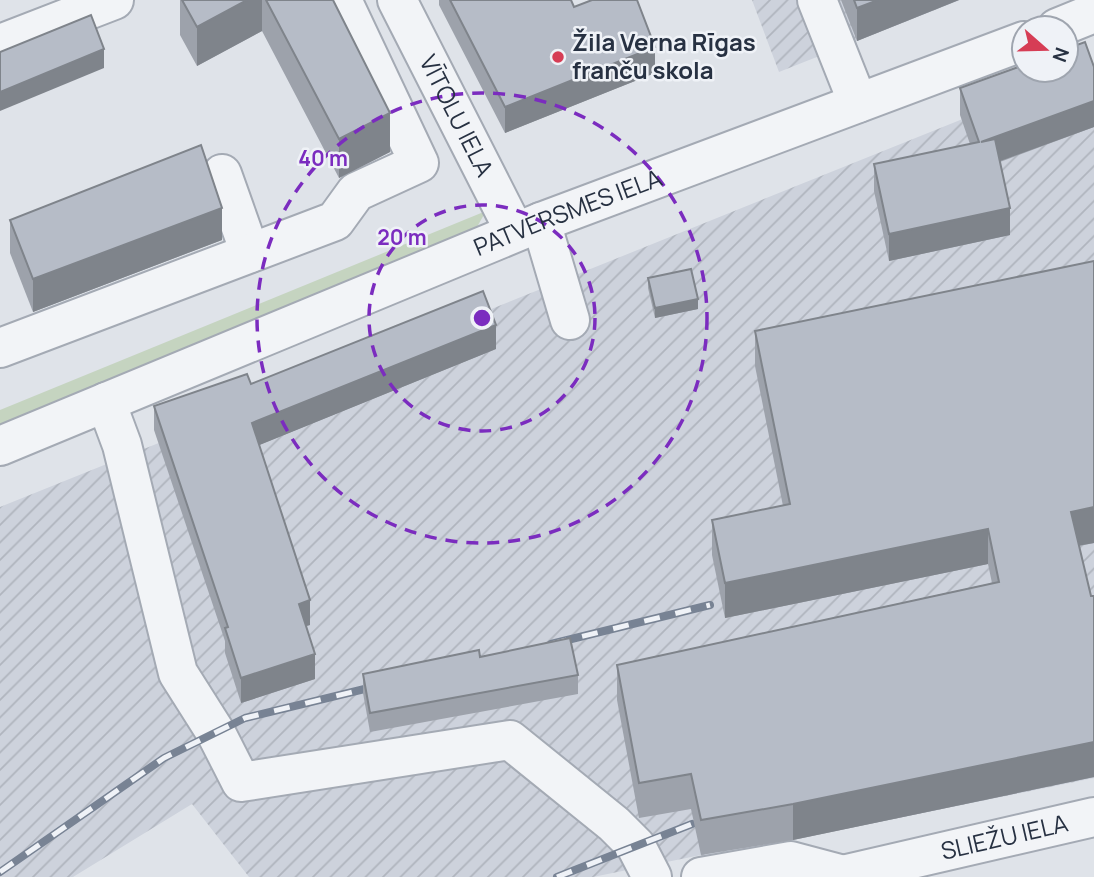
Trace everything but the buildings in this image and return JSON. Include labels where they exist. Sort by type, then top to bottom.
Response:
[{"type":"street","points":[[0,44],[114,0]]},
{"type":"street","points":[[0,348],[335,221],[356,192],[419,163],[342,0]]},
{"type":"street","name":"VĪTOLU IELA","points":[[397,0],[528,227],[570,320]]},
{"type":"street","points":[[817,0],[858,103]]},
{"type":"street","name":"PATVERSMES IELA","points":[[0,446],[528,227],[1010,46]]},
{"type":"street","points":[[222,174],[250,253]]},
{"type":"street","points":[[106,402],[121,445],[178,673],[216,733],[241,782],[510,740],[614,824],[636,846],[652,877]]},
{"type":"street","name":"SLIEŽU IELA","points":[[837,875],[1094,817]]},
{"type":"street","points":[[701,877],[791,862],[837,875]]},
{"type":"shaded area","points":[[752,0],[960,0],[779,72]]},
{"type":"shaded area","points":[[1094,66],[1094,778],[702,858],[701,855],[593,877],[249,877],[192,804],[73,877],[0,877],[0,507],[1049,84],[1080,84],[1080,72]]},
{"type":"green space","points":[[486,211],[477,227],[0,424],[0,410]]},
{"type":"railway","points":[[551,644],[710,605]]},
{"type":"railway","points":[[0,872],[164,758],[245,718],[381,685]]},
{"type":"railway","points":[[557,877],[692,824]]},
{"type":"place","name":"Žila Verna Rīgas franču skola","points":[[558,57]]}]
